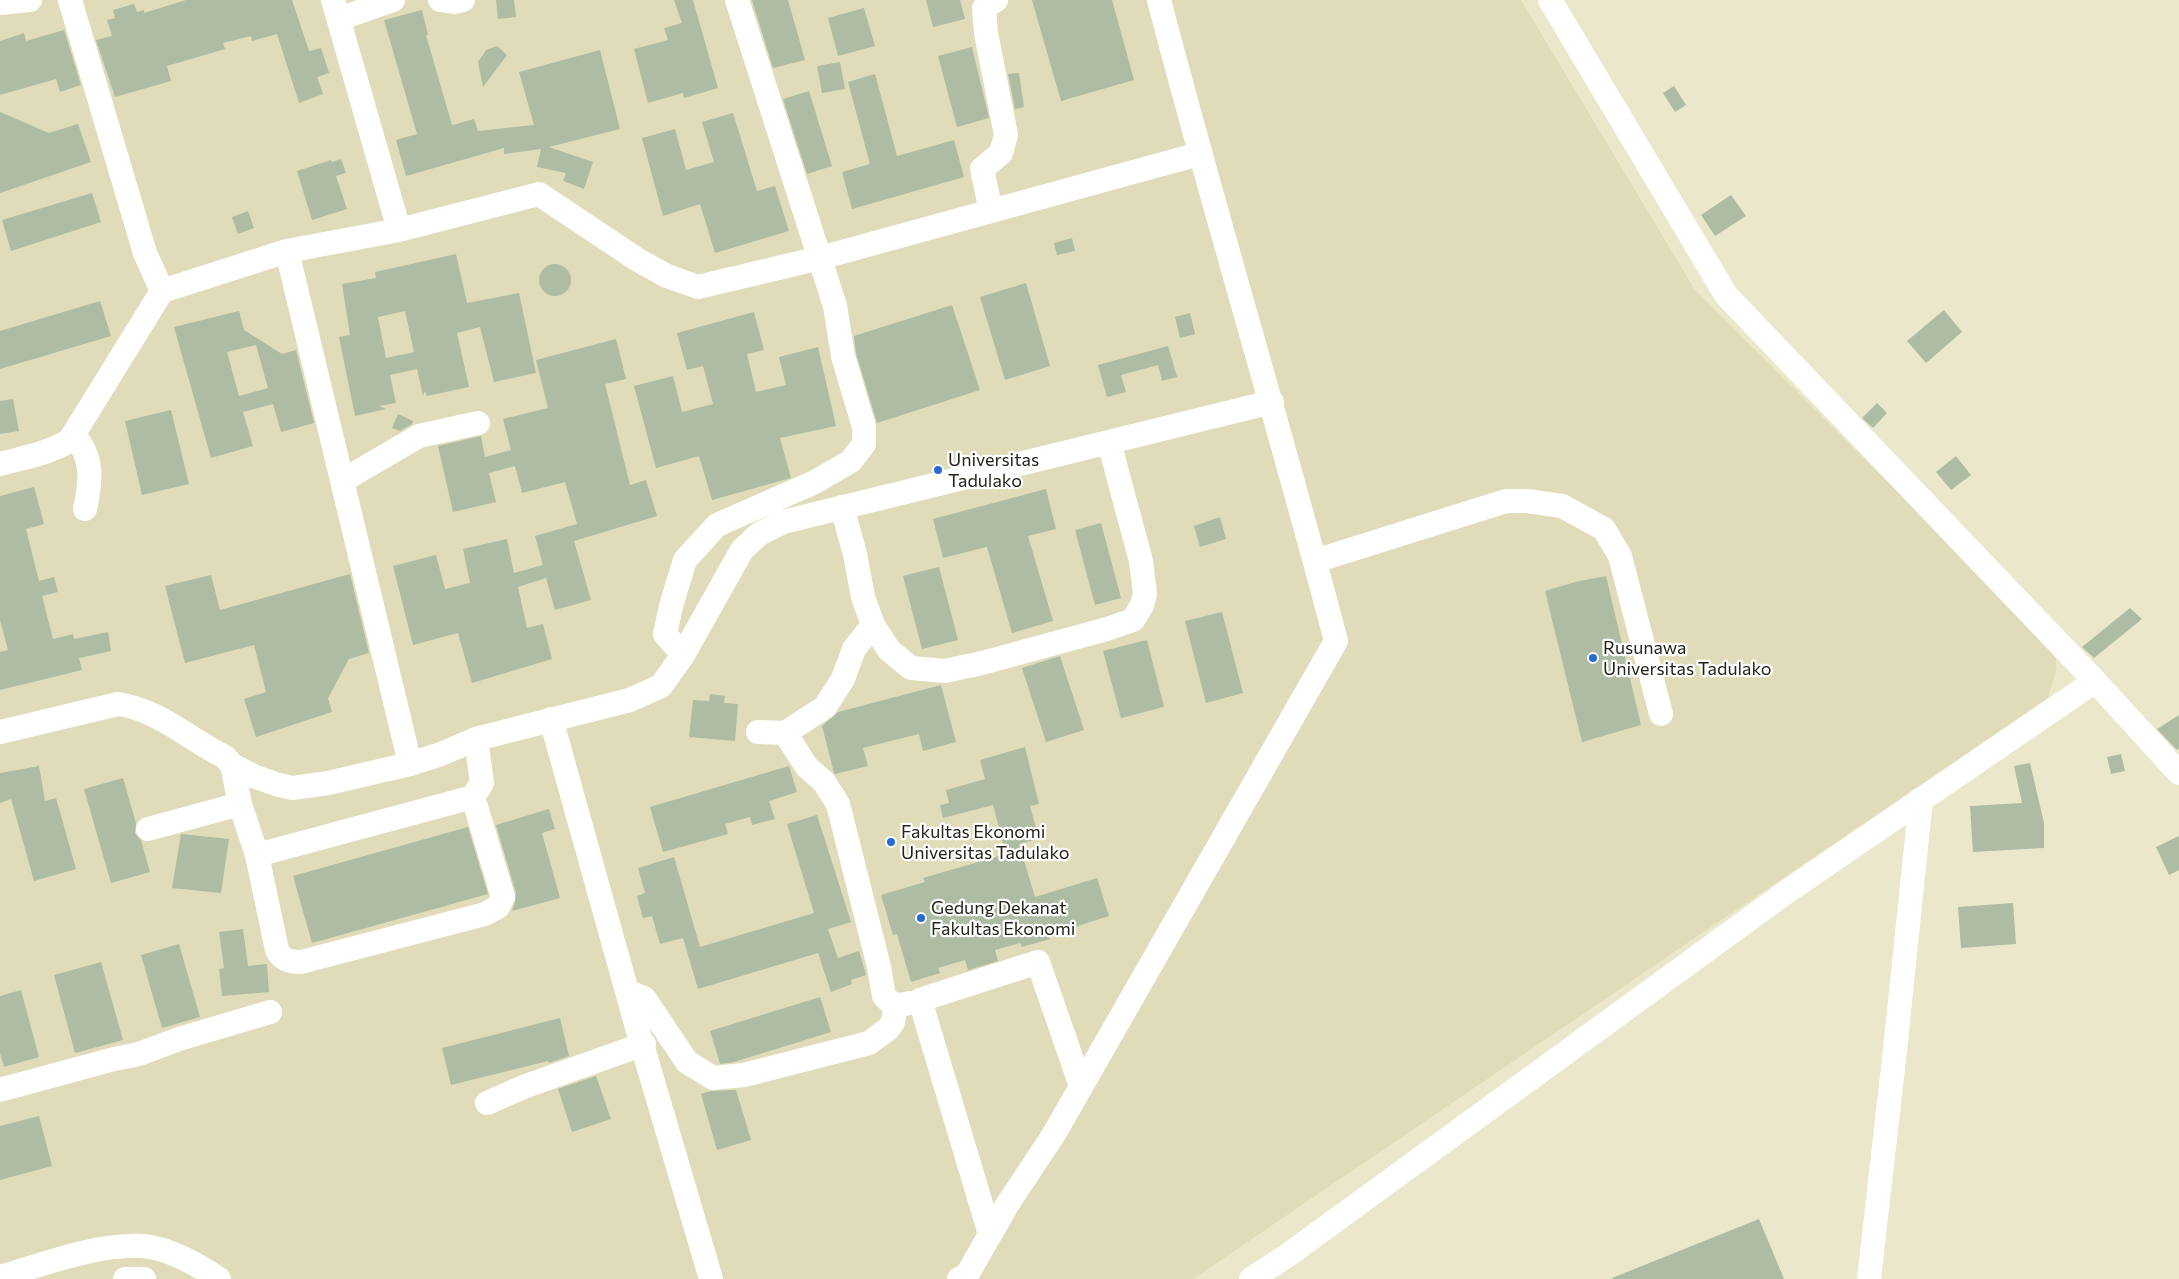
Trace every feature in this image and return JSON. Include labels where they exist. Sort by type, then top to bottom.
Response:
[{"type":"street","points":[[0,3],[30,0]]},
{"type":"street","points":[[70,0],[145,253],[162,291]]},
{"type":"street","points":[[393,0],[336,10],[398,230]]},
{"type":"street","points":[[440,0],[456,2],[463,0]]},
{"type":"street","points":[[683,655],[666,634],[670,606],[685,560],[717,525],[815,482],[851,461],[864,444],[864,427],[843,356],[835,306],[737,0]]},
{"type":"street","points":[[991,212],[982,169],[1000,153],[1006,134],[986,33],[984,8],[996,0]]},
{"type":"street","points":[[960,1279],[967,1275],[990,1234],[1054,1134],[1336,641],[1272,402],[1199,154],[1159,0]]},
{"type":"street","points":[[1550,0],[1726,295],[2095,681],[2179,773]]},
{"type":"street","points":[[0,464],[64,444],[73,435],[162,291],[286,251],[398,230],[539,194],[638,260],[667,276],[698,287],[820,258],[1199,154]]},
{"type":"street","points":[[286,251],[410,764]]},
{"type":"street","points":[[0,732],[118,704],[133,706],[176,727],[253,776],[278,785],[293,788],[328,783],[410,764],[476,739],[630,700],[661,686],[683,655],[742,550],[759,534],[783,522],[1272,402]]},
{"type":"street","points":[[342,482],[419,436],[478,423]]},
{"type":"street","points":[[73,435],[86,450],[89,490],[85,509]]},
{"type":"street","points":[[842,507],[855,554],[863,597],[873,625],[889,650],[911,668],[945,671],[1107,629],[1132,620],[1142,605],[1145,594],[1141,561],[1109,442]]},
{"type":"street","points":[[1315,561],[1506,501],[1527,501],[1562,506],[1604,530],[1620,556],[1661,714]]},
{"type":"street","points":[[758,732],[785,733],[825,707],[843,679],[854,649],[873,625]]},
{"type":"street","points":[[1250,1279],[1296,1249],[1785,893],[2095,681]]},
{"type":"street","points":[[551,719],[711,1279]]},
{"type":"street","points":[[785,733],[807,766],[824,782],[838,804],[879,967],[884,996],[892,1004],[902,1005],[1038,962],[1081,1086]]},
{"type":"street","points":[[257,855],[473,797],[482,783],[476,739]]},
{"type":"street","points":[[232,764],[240,804],[257,855],[276,950],[280,956],[291,962],[301,962],[485,914],[498,908],[503,897],[473,797]]},
{"type":"street","points":[[1868,1279],[1896,1050],[1921,799]]},
{"type":"street","points":[[148,829],[240,804]]},
{"type":"street","points":[[628,992],[644,998],[687,1062],[713,1078],[744,1075],[869,1043],[888,1029],[893,1022],[896,1004]]},
{"type":"street","points":[[920,1000],[990,1234]]},
{"type":"street","points":[[0,1090],[139,1054],[179,1039],[270,1012]]},
{"type":"street","points":[[487,1103],[526,1086],[644,1044]]},
{"type":"street","points":[[0,1276],[105,1248],[144,1246],[182,1258],[219,1279]]},
{"type":"street","points":[[125,1279],[144,1279]]},
{"type":"shaded area","name":"Universitas Tadulako","points":[[0,0],[1521,0],[1695,290],[2056,649],[2056,671],[2048,698],[1193,1279],[0,1279]]},
{"type":"building","points":[[186,0],[292,0],[309,51],[321,48],[329,73],[317,77],[323,94],[299,103],[277,34],[252,41],[251,36],[223,43],[225,49],[167,66],[171,81],[115,97],[96,40],[112,36],[107,20],[115,18],[113,10],[134,4],[137,12],[144,10],[144,13]]},
{"type":"building","points":[[496,0],[514,0],[516,17],[498,19]]},
{"type":"building","points":[[674,0],[693,0],[718,88],[684,98],[683,93],[648,103],[634,49],[668,40],[664,28],[682,23]]},
{"type":"building","points":[[752,0],[788,0],[805,60],[773,68]]},
{"type":"building","points":[[926,0],[960,0],[965,19],[933,27]]},
{"type":"building","points":[[1032,0],[1112,0],[1134,80],[1061,101]]},
{"type":"building","points":[[864,8],[875,46],[838,56],[828,18]]},
{"type":"building","points":[[422,10],[428,35],[426,35],[452,125],[474,119],[478,131],[534,125],[519,72],[600,50],[620,129],[549,147],[593,162],[584,189],[563,181],[566,173],[537,167],[541,149],[504,154],[504,148],[406,176],[396,140],[417,134],[384,20]]},
{"type":"building","points":[[64,30],[81,85],[60,92],[56,79],[0,95],[0,41],[24,33],[26,41]]},
{"type":"building","points":[[497,46],[507,55],[483,87],[478,62],[486,50]]},
{"type":"building","points":[[972,47],[989,118],[957,127],[938,56]]},
{"type":"building","points":[[840,62],[845,89],[822,93],[817,66]]},
{"type":"building","points":[[1019,73],[1024,107],[1015,109],[1008,74]]},
{"type":"building","points":[[875,74],[897,156],[954,140],[964,177],[852,209],[842,172],[870,164],[848,82]]},
{"type":"building","points":[[1674,86],[1686,105],[1675,112],[1663,93]]},
{"type":"building","points":[[809,91],[832,166],[807,174],[783,99]]},
{"type":"building","points":[[0,112],[49,133],[78,124],[91,162],[0,193]]},
{"type":"building","points":[[733,113],[757,191],[775,186],[789,231],[715,253],[700,204],[663,216],[642,138],[675,129],[686,170],[714,162],[702,122]]},
{"type":"building","points":[[341,159],[346,173],[336,176],[347,209],[312,220],[297,171],[331,160],[332,162]]},
{"type":"building","points":[[92,193],[101,222],[11,251],[2,220]]},
{"type":"building","points":[[1731,195],[1746,216],[1715,236],[1701,215]]},
{"type":"building","points":[[248,211],[254,228],[238,234],[232,217]]},
{"type":"building","points":[[1072,238],[1075,251],[1057,255],[1054,243]]},
{"type":"building","points":[[456,254],[467,303],[519,293],[536,373],[494,382],[480,327],[457,333],[469,387],[427,396],[425,391],[423,396],[417,369],[390,375],[396,403],[379,406],[386,409],[355,416],[339,337],[350,335],[342,284],[376,278],[375,272]],"holes":[[[405,311],[414,352],[386,358],[378,317]]]},
{"type":"building","points":[[555,264],[561,265],[566,269],[570,274],[570,286],[566,291],[561,295],[555,296],[549,295],[544,291],[540,286],[539,280],[540,274],[544,269],[549,265]]},
{"type":"building","points":[[1026,283],[1050,366],[1005,380],[980,297]]},
{"type":"building","points":[[100,301],[111,336],[0,369],[0,331]]},
{"type":"building","points":[[952,305],[980,390],[877,423],[856,353],[854,336]]},
{"type":"building","points":[[1944,310],[1962,332],[1926,363],[1907,341]]},
{"type":"building","points":[[239,311],[244,330],[282,354],[296,350],[314,423],[281,432],[273,404],[243,412],[253,446],[211,458],[174,327]],"holes":[[[256,345],[268,388],[239,396],[227,352]]]},
{"type":"building","points":[[754,312],[764,350],[747,354],[756,392],[786,385],[779,357],[818,347],[836,426],[780,438],[791,478],[712,500],[699,456],[656,468],[634,386],[673,376],[682,412],[713,404],[703,366],[687,370],[677,333]]},
{"type":"building","points":[[1190,313],[1195,334],[1180,338],[1175,317]]},
{"type":"building","points":[[616,339],[626,379],[605,384],[630,485],[646,480],[657,516],[574,541],[591,600],[555,610],[546,578],[518,587],[527,628],[543,624],[552,659],[472,683],[458,633],[413,645],[393,566],[436,555],[445,589],[470,583],[463,549],[507,539],[514,573],[543,565],[535,536],[577,524],[565,482],[522,493],[515,466],[489,473],[496,502],[453,512],[438,446],[481,436],[485,457],[511,450],[503,419],[548,408],[536,360]]},
{"type":"building","points":[[1168,346],[1177,377],[1162,381],[1158,365],[1121,375],[1126,392],[1107,397],[1098,365]]},
{"type":"building","points":[[13,399],[19,431],[0,434],[0,401]]},
{"type":"building","points":[[1877,403],[1887,413],[1873,428],[1862,418]]},
{"type":"building","points":[[171,410],[189,484],[142,495],[125,421]]},
{"type":"building","points":[[398,414],[413,421],[412,424],[400,431],[392,428]]},
{"type":"building","points":[[1956,456],[1971,475],[1951,490],[1936,472]]},
{"type":"building","points":[[34,487],[44,524],[26,529],[39,581],[54,577],[58,592],[42,596],[53,639],[73,634],[74,639],[108,632],[111,651],[79,658],[82,670],[0,690],[0,652],[8,650],[0,620],[0,496]]},
{"type":"building","points":[[1046,489],[1056,529],[1028,536],[1053,621],[1012,633],[987,547],[943,558],[933,519]]},
{"type":"building","points":[[1220,517],[1226,539],[1200,547],[1194,526]]},
{"type":"building","points":[[1101,523],[1121,598],[1095,605],[1075,530]]},
{"type":"building","points":[[939,567],[958,640],[922,649],[903,576]]},
{"type":"building","points":[[350,574],[369,653],[349,659],[328,698],[332,712],[256,737],[244,699],[266,692],[254,645],[185,663],[165,586],[211,575],[220,610]]},
{"type":"building","name":"Rusunawa Universitas Tadulako","points":[[1606,576],[1641,725],[1582,742],[1545,591],[1575,582]]},
{"type":"building","points":[[2130,608],[2142,619],[2094,658],[2082,647]]},
{"type":"building","points":[[1222,612],[1243,693],[1206,703],[1185,621]]},
{"type":"building","points":[[1147,640],[1164,707],[1121,718],[1103,651]]},
{"type":"building","points":[[1060,656],[1084,730],[1046,742],[1022,668]]},
{"type":"building","points":[[941,685],[956,742],[923,751],[919,734],[863,748],[868,766],[834,773],[822,726],[838,712]]},
{"type":"building","points":[[710,694],[725,696],[724,703],[738,704],[735,741],[689,737],[693,700],[709,701]]},
{"type":"building","points":[[2179,715],[2179,748],[2177,750],[2157,729]]},
{"type":"building","points":[[1025,747],[1039,804],[1030,806],[1039,839],[1019,844],[1035,897],[1097,878],[1109,916],[1049,935],[1050,939],[1022,947],[1020,943],[995,950],[998,961],[968,970],[965,960],[938,968],[940,973],[911,982],[897,934],[893,935],[881,895],[925,882],[923,878],[1006,854],[993,805],[943,818],[940,805],[949,803],[946,790],[985,779],[980,760]]},
{"type":"building","points":[[2121,754],[2125,771],[2111,774],[2107,757]]},
{"type":"building","points":[[2030,763],[2044,823],[2044,848],[1973,852],[1970,806],[2022,803],[2014,766]]},
{"type":"building","points":[[39,766],[45,801],[56,798],[76,869],[34,881],[11,799],[0,803],[0,773]]},
{"type":"building","points":[[789,766],[797,792],[769,801],[775,819],[752,825],[750,817],[725,824],[728,834],[663,852],[650,807]]},
{"type":"building","points":[[123,778],[136,823],[135,833],[141,840],[150,872],[111,883],[84,789]]},
{"type":"building","points":[[549,809],[555,829],[542,833],[560,898],[512,911],[516,893],[496,825]]},
{"type":"building","points":[[817,815],[851,922],[828,929],[838,958],[859,951],[866,975],[851,980],[852,984],[831,992],[818,953],[698,989],[683,938],[660,944],[652,916],[643,918],[637,896],[645,893],[638,868],[674,857],[700,947],[814,913],[787,824]]},
{"type":"building","points":[[468,827],[488,894],[312,943],[293,876]]},
{"type":"building","points":[[181,834],[229,839],[221,893],[172,888]]},
{"type":"building","points":[[2179,836],[2179,870],[2169,875],[2156,847]]},
{"type":"building","points":[[2013,903],[2016,944],[1961,948],[1958,907]]},
{"type":"building","points":[[243,929],[248,966],[267,964],[269,992],[222,996],[219,969],[224,968],[219,932]]},
{"type":"building","points":[[179,944],[200,1017],[162,1028],[141,955]]},
{"type":"building","points":[[101,962],[123,1040],[75,1053],[54,975]]},
{"type":"building","points":[[21,990],[39,1057],[4,1067],[0,1053],[0,996]]},
{"type":"building","points":[[820,997],[831,1032],[734,1062],[720,1064],[710,1031]]},
{"type":"building","points":[[560,1018],[569,1056],[549,1063],[548,1061],[451,1085],[442,1048]]},
{"type":"building","points":[[596,1076],[611,1119],[572,1132],[558,1089]]},
{"type":"building","points":[[736,1090],[751,1140],[717,1150],[701,1094],[711,1091]]},
{"type":"building","points":[[39,1116],[52,1166],[0,1180],[0,1126]]},
{"type":"building","points":[[1759,1219],[1784,1279],[1612,1278]]},
{"type":"place","name":"Universitas Tadulako","points":[[938,470]]},
{"type":"place","name":"Rusunawa Universitas Tadulako","points":[[1593,658]]},
{"type":"place","name":"Fakultas Ekonomi Universitas Tadulako","points":[[891,842]]},
{"type":"place","name":"Gedung Dekanat Fakultas Ekonomi","points":[[921,918]]}]
